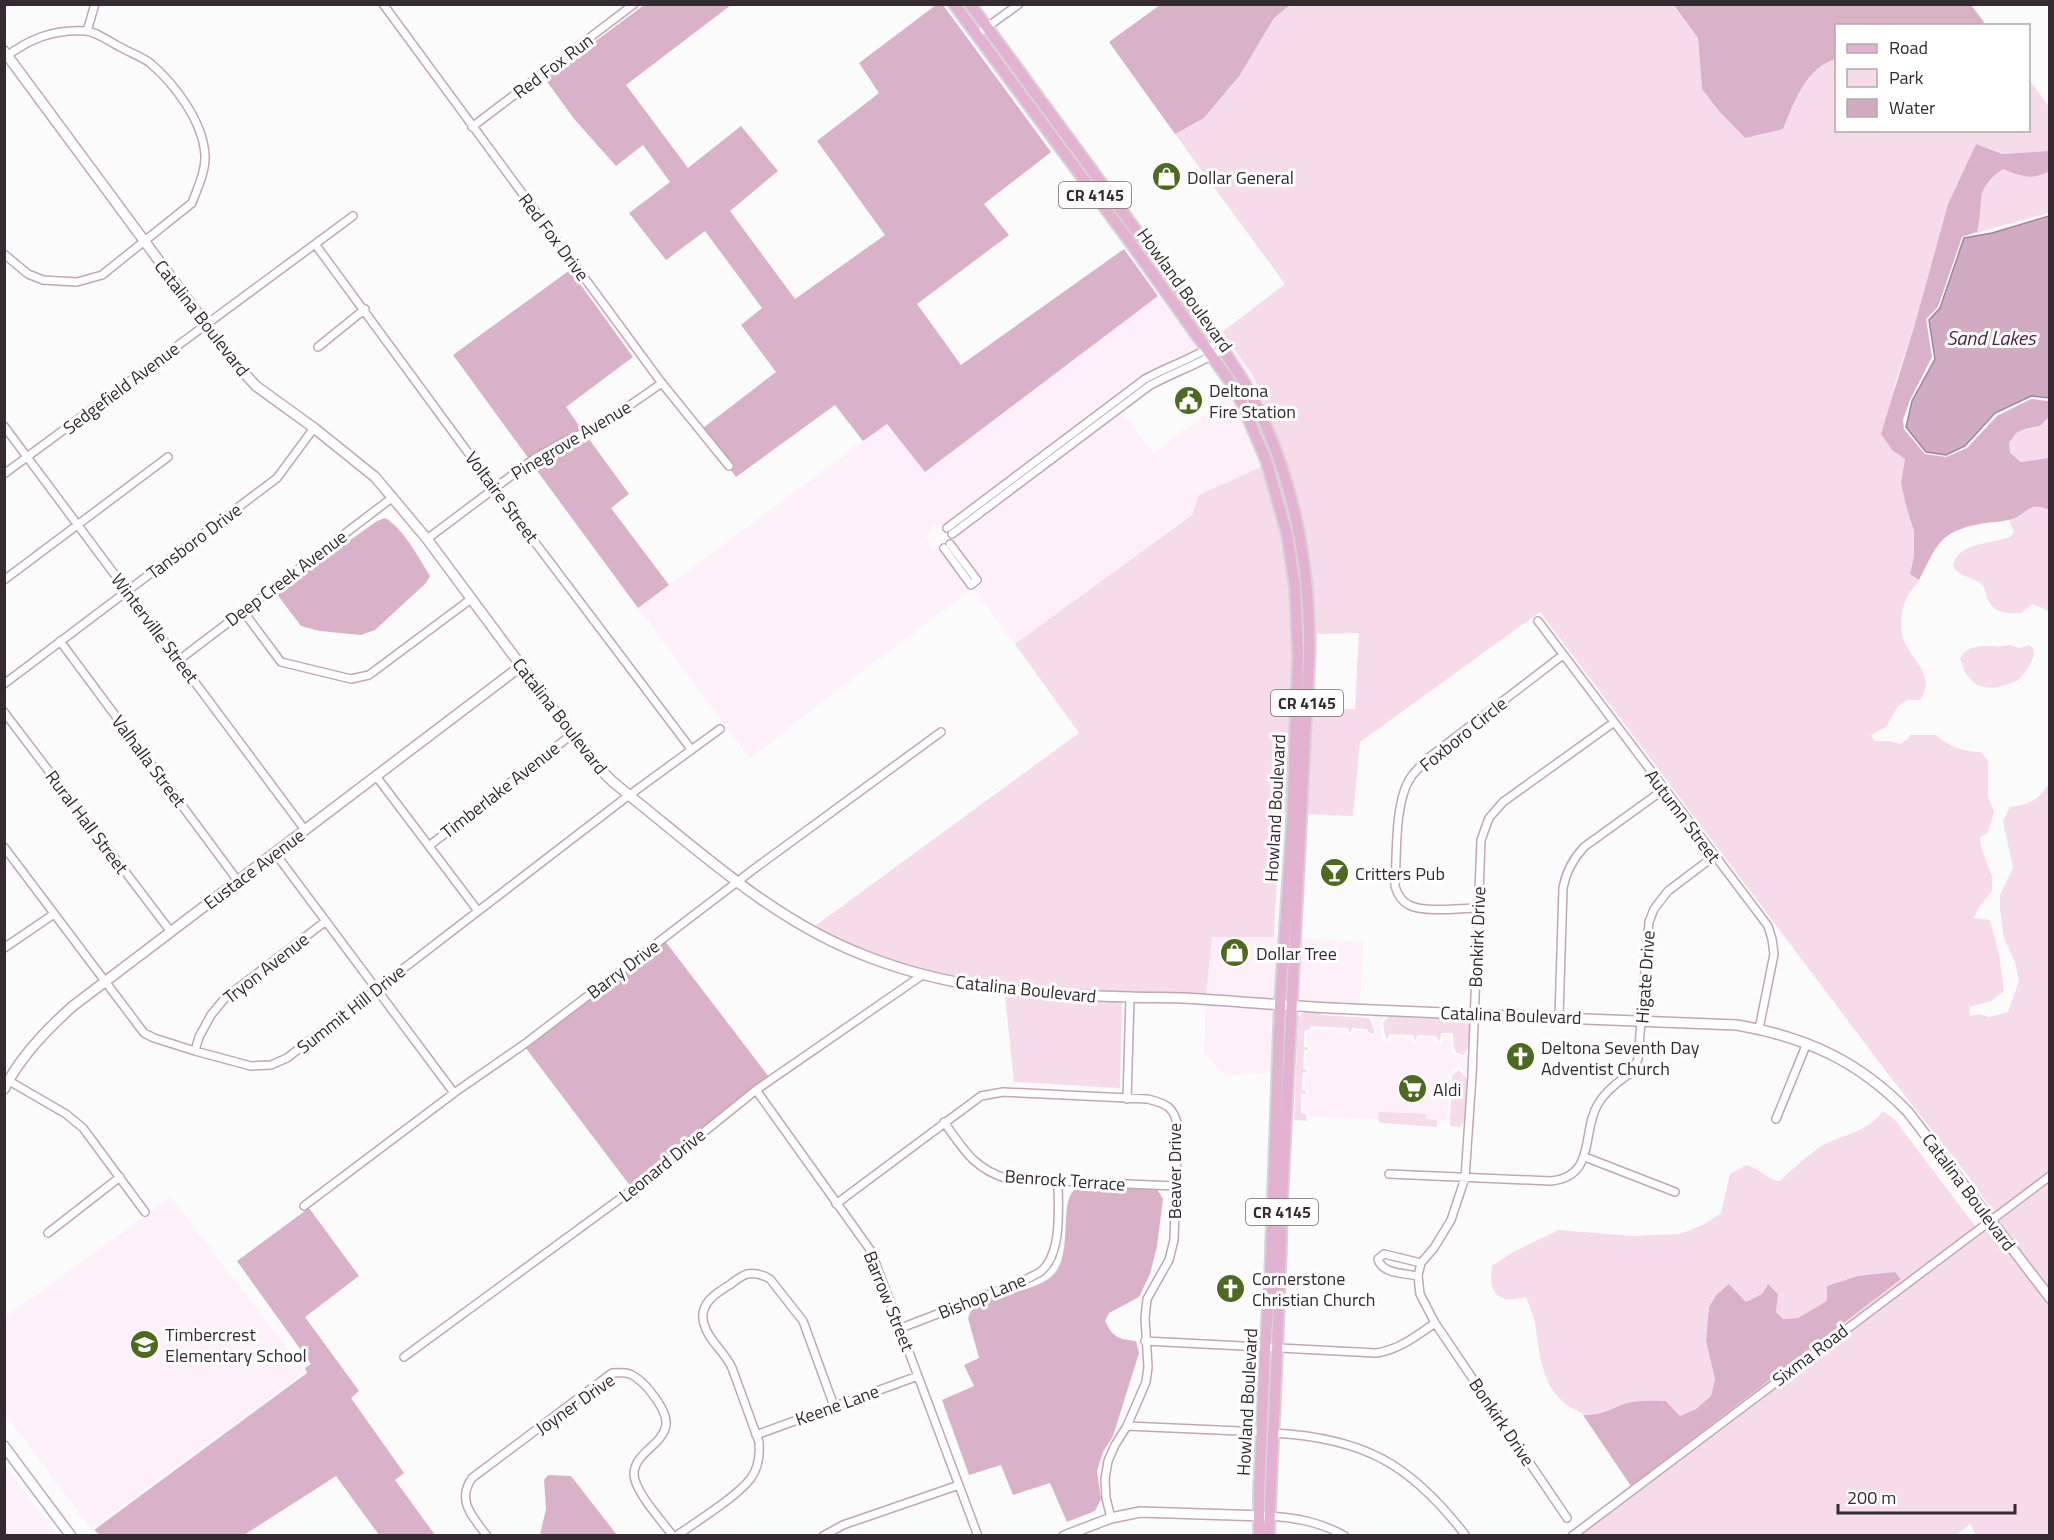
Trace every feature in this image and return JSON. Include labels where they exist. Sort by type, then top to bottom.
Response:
[{"type":"main road","name":"Howland Boulevard","points":[[954,4],[1210,352],[1240,399],[1266,460],[1287,534],[1295,587],[1298,656],[1292,824],[1280,1004],[1270,1282],[1274,1433],[1265,1516],[1259,1536]]},
{"type":"main road","name":"Howland Boulevard","points":[[970,4],[1220,345],[1245,385],[1276,454],[1299,530],[1307,582],[1310,621],[1309,657],[1282,1200],[1280,1285],[1270,1348],[1262,1432],[1265,1516],[1269,1536]]},
{"type":"street","points":[[87,31],[95,4]]},
{"type":"street","name":"Red Fox Drive","points":[[383,4],[661,382],[729,466]]},
{"type":"street","name":"Red Fox Run","points":[[472,127],[634,4]]},
{"type":"street","points":[[976,35],[1019,4]]},
{"type":"street","points":[[4,254],[28,274],[43,280],[77,282],[102,274],[192,203],[199,186],[205,157],[202,135],[195,117],[164,76],[148,62],[87,31],[52,32],[27,42],[6,55]]},
{"type":"street","name":"Catalina Boulevard","points":[[6,55],[205,325],[256,386],[361,464],[393,497],[427,539],[571,735],[612,781],[779,912],[811,931],[864,956],[921,976],[982,988],[1130,998],[1178,997],[1292,1005],[1737,1025],[1807,1043],[1853,1065],[1892,1095],[1908,1112],[2049,1298]]},
{"type":"street","name":"Sedgefield Avenue","points":[[4,474],[353,216]]},
{"type":"street","name":"Voltaire Street","points":[[315,244],[365,309],[494,488],[691,749]]},
{"type":"street","points":[[318,347],[365,309]]},
{"type":"street","points":[[950,531],[1149,386],[1170,374],[1198,364],[1220,345]]},
{"type":"street","name":"Pinegrove Avenue","points":[[427,539],[535,458],[567,440],[600,426],[659,385]]},
{"type":"street","name":"Winterville Street","points":[[4,426],[305,830]]},
{"type":"street","name":"Tansboro Drive","points":[[4,684],[277,478],[314,429]]},
{"type":"street","points":[[4,580],[168,457]]},
{"type":"street","name":"Deep Creek Avenue","points":[[179,660],[393,497]]},
{"type":"street","points":[[947,546],[977,580],[971,585],[947,546]]},
{"type":"street","points":[[243,611],[281,662],[351,679],[369,675],[471,599]]},
{"type":"street","name":"Autumn Street","points":[[1538,621],[1713,857],[1768,926],[1773,954],[1759,1029]]},
{"type":"street","name":"Valhalla Street","points":[[60,641],[238,881]]},
{"type":"street","name":"Foxboro Circle","points":[[1477,908],[1419,908],[1404,902],[1397,892],[1395,886],[1404,793],[1411,777],[1427,759],[1563,655]]},
{"type":"street","name":"Eustace Avenue","points":[[6,1083],[47,1030],[73,1006],[521,666]]},
{"type":"street","name":"Rural Hall Street","points":[[4,712],[171,932]]},
{"type":"street","name":"Bonkirk Drive","points":[[1567,1518],[1435,1323],[1420,1294],[1418,1276],[1421,1263],[1434,1248],[1451,1220],[1459,1203],[1465,1178],[1481,840],[1489,818],[1503,802],[1613,723]]},
{"type":"street","name":"Summit Hill Drive","points":[[4,847],[144,1033],[195,1052],[251,1066],[272,1065],[287,1058],[720,729]]},
{"type":"street","name":"Barry Drive","points":[[304,1206],[941,732]]},
{"type":"street","name":"Timberlake Avenue","points":[[429,846],[571,735]]},
{"type":"street","points":[[376,776],[478,911]]},
{"type":"street","points":[[1559,1017],[1565,877],[1574,859],[1584,847],[1663,790]]},
{"type":"street","points":[[275,853],[454,1093]]},
{"type":"street","name":"Higate Drive","points":[[1585,1157],[1587,1139],[1598,1104],[1613,1087],[1632,1072],[1638,1059],[1646,935],[1654,909],[1668,891],[1713,857]]},
{"type":"street","points":[[4,948],[54,914]]},
{"type":"street","name":"Tryon Avenue","points":[[195,1052],[199,1037],[211,1015],[225,999],[326,921]]},
{"type":"street","name":"Leonard Drive","points":[[404,1357],[632,1190],[756,1090],[921,976]]},
{"type":"street","points":[[1127,1099],[1130,998]]},
{"type":"street","points":[[1776,1119],[1807,1043]]},
{"type":"street","points":[[6,1083],[66,1114],[83,1128],[145,1212]]},
{"type":"street","name":"Barrow Street","points":[[756,1090],[871,1251],[978,1536]]},
{"type":"street","name":"Beaver Drive","points":[[836,1203],[981,1096],[1003,1092],[1148,1099],[1164,1103],[1176,1117],[1178,1127],[1174,1186],[1174,1240],[1169,1260],[1148,1299],[1145,1341],[1148,1367],[1146,1382],[1127,1426],[1115,1444],[1108,1461],[1105,1479],[1106,1498],[1111,1518]]},
{"type":"street","name":"Benrock Terrace","points":[[944,1122],[969,1158],[994,1175],[1008,1179],[1174,1186]]},
{"type":"street","points":[[1389,1174],[1558,1180],[1575,1170],[1585,1157],[1675,1192]]},
{"type":"street","name":"Sixma Road","points":[[1572,1536],[2049,1176]]},
{"type":"street","points":[[48,1233],[120,1177]]},
{"type":"street","name":"Bishop Lane","points":[[901,1328],[1023,1281],[1041,1271],[1049,1261],[1056,1242],[1058,1180]]},
{"type":"street","points":[[1418,1276],[1386,1270],[1380,1265],[1378,1259],[1384,1254],[1421,1263]]},
{"type":"street","points":[[675,1536],[743,1488],[758,1465],[760,1453],[756,1435],[732,1368],[727,1357],[707,1332],[704,1323],[703,1314],[711,1297],[747,1274],[763,1275],[770,1279],[803,1322],[834,1406]]},
{"type":"street","points":[[1145,1341],[1376,1353],[1388,1351],[1407,1342],[1435,1323]]},
{"type":"street","name":"Joyner Drive","points":[[487,1536],[466,1504],[465,1492],[472,1478],[612,1373],[621,1372],[642,1380],[664,1413],[666,1424],[664,1430],[659,1440],[640,1459],[634,1476],[638,1487],[675,1536]]},
{"type":"street","name":"Keene Lane","points":[[756,1435],[918,1376]]},
{"type":"street","points":[[1127,1426],[1262,1432]]},
{"type":"street","points":[[1274,1433],[1334,1440],[1360,1448],[1390,1463],[1411,1476],[1430,1493],[1466,1536]]},
{"type":"street","points":[[4,1446],[71,1536]]},
{"type":"street","points":[[823,1536],[843,1525],[959,1485]]},
{"type":"street","points":[[1064,1536],[1111,1518],[1140,1512],[1265,1516],[1308,1520],[1327,1526],[1345,1536]]},
{"type":"shaded area","points":[[644,5],[731,5],[626,85],[688,168],[741,126],[778,171],[730,211],[795,299],[885,235],[817,141],[879,93],[859,63],[936,5],[943,5],[1051,152],[984,204],[1009,235],[917,304],[961,365],[1124,249],[1158,296],[925,472],[887,424],[863,441],[835,405],[736,477],[730,469],[734,466],[703,428],[776,372],[741,325],[762,308],[705,231],[666,260],[629,213],[670,182],[643,145],[616,166],[575,120],[545,79]]},
{"type":"shaded area","points":[[1160,5],[1290,5],[1274,18],[1240,75],[1204,118],[1175,134],[1109,42]]},
{"type":"shaded area","points":[[1671,5],[1971,5],[1984,22],[1983,24],[1835,24],[1835,59],[1817,70],[1802,87],[1783,129],[1745,138],[1702,89],[1698,38],[1675,7]]},
{"type":"shaded area","points":[[1976,144],[2002,154],[2049,151],[2049,171],[2032,177],[2003,169],[1993,177],[1983,191],[1977,232],[1962,237],[1938,307],[1926,319],[1932,357],[1910,400],[1903,420],[1904,429],[1925,454],[1946,457],[1967,448],[1997,416],[2031,399],[2048,401],[2048,418],[2040,426],[2016,433],[2009,443],[2010,453],[2021,462],[2049,458],[2049,510],[2033,507],[2012,519],[1955,531],[1940,542],[1919,580],[1910,574],[1914,556],[1914,531],[1901,483],[1905,459],[1893,451],[1881,434],[1948,204]]},
{"type":"shaded area","points":[[570,270],[633,357],[566,407],[582,430],[529,459],[453,355]]},
{"type":"shaded area","points":[[1158,296],[1201,350],[1166,364],[1143,377],[946,524],[932,527],[927,538],[931,549],[942,551],[970,589],[979,583],[980,578],[954,542],[955,535],[1121,411],[1154,453],[1233,393],[1265,465],[1199,495],[1192,514],[1015,644],[973,588],[825,699],[750,759],[638,608],[886,424],[925,471]]},
{"type":"shaded area","points":[[1222,332],[1254,377],[1283,457],[1218,335]]},
{"type":"shaded area","points":[[586,435],[629,494],[611,508],[669,585],[638,608],[532,464],[568,442]]},
{"type":"shaded area","points":[[385,518],[398,529],[416,552],[430,576],[426,583],[375,630],[361,635],[320,631],[301,626],[276,593],[377,521]]},
{"type":"shaded area","points":[[1212,937],[1281,937],[1277,1001],[1206,996]]},
{"type":"shaded area","points":[[1299,938],[1363,942],[1360,1006],[1296,1002]]},
{"type":"shaded area","points":[[665,941],[769,1077],[631,1187],[525,1047]]},
{"type":"shaded area","points":[[1206,1003],[1277,1007],[1275,1072],[1226,1076],[1204,1052]]},
{"type":"shaded area","points":[[1340,1013],[1387,1013],[1380,1023],[1384,1041],[1390,1040],[1391,1037],[1411,1038],[1412,1042],[1416,1042],[1419,1038],[1434,1038],[1436,1043],[1440,1043],[1443,1041],[1443,1036],[1451,1036],[1451,1050],[1455,1056],[1463,1057],[1469,1052],[1469,1076],[1460,1067],[1452,1071],[1449,1076],[1447,1121],[1309,1117],[1308,1112],[1304,1111],[1304,1097],[1309,1091],[1305,1088],[1305,1075],[1310,1072],[1310,1068],[1306,1067],[1306,1053],[1310,1052],[1311,1047],[1307,1045],[1307,1034],[1313,1029],[1346,1030],[1346,1034],[1351,1035],[1354,1031],[1366,1031],[1370,1036],[1376,1034],[1376,1024],[1370,1015]]},
{"type":"shaded area","points":[[1086,1185],[1157,1189],[1163,1199],[1157,1246],[1150,1274],[1139,1297],[1109,1313],[1105,1321],[1117,1337],[1136,1341],[1139,1353],[1113,1436],[1103,1452],[1097,1471],[1101,1499],[1095,1511],[1067,1522],[1050,1483],[1013,1495],[1001,1465],[969,1475],[942,1400],[974,1386],[964,1365],[979,1358],[968,1318],[972,1308],[993,1298],[1033,1287],[1054,1274],[1063,1254],[1067,1206],[1070,1197],[1074,1190]]},
{"type":"shaded area","name":"Timbercrest Elementary School","points":[[171,1197],[305,1372],[91,1529],[5,1414],[5,1317]]},
{"type":"shaded area","points":[[309,1208],[359,1276],[305,1317],[359,1391],[351,1398],[404,1473],[395,1480],[435,1535],[379,1535],[336,1476],[244,1535],[100,1535],[94,1530],[307,1373],[305,1368],[311,1364],[237,1261]]},
{"type":"shaded area","points":[[1895,1272],[1901,1279],[1631,1486],[1583,1415],[1598,1414],[1632,1402],[1655,1400],[1666,1401],[1680,1416],[1696,1409],[1711,1396],[1715,1379],[1706,1341],[1709,1307],[1716,1295],[1729,1284],[1746,1302],[1762,1294],[1768,1284],[1778,1294],[1776,1312],[1783,1319],[1798,1318],[1827,1301],[1827,1286],[1858,1276]]},
{"type":"shaded area","points":[[5,1466],[57,1535],[5,1535]]},
{"type":"shaded area","points":[[548,1475],[571,1476],[617,1535],[540,1535],[546,1509],[544,1480]]},
{"type":"green space","points":[[1290,5],[1671,5],[1698,38],[1702,89],[1783,129],[1802,87],[1817,70],[1835,59],[1835,132],[2030,132],[2030,80],[2049,107],[2049,151],[2002,154],[1976,144],[1948,204],[1916,320],[1895,384],[1893,451],[1905,459],[1901,483],[1914,531],[1914,556],[1910,574],[1919,580],[1904,604],[1901,629],[1906,645],[1921,667],[1926,682],[1925,691],[1920,700],[1908,700],[1898,706],[1886,727],[1871,735],[1875,741],[1900,744],[1910,735],[1936,735],[1957,748],[1981,752],[1988,761],[1988,797],[1994,811],[1988,832],[1980,838],[1981,848],[1992,876],[1992,891],[1979,907],[1974,918],[1990,920],[1999,954],[2004,991],[1991,1001],[1969,1007],[1970,1016],[1979,1014],[1989,1017],[2008,1012],[2019,981],[2015,962],[2004,938],[2000,910],[2000,895],[2013,868],[2003,821],[2010,807],[2033,801],[2049,784],[2049,1172],[1994,1213],[1540,612],[1360,742],[1353,816],[1306,814],[1313,656],[1283,456],[1254,377],[1222,332],[1285,284],[1175,134],[1204,118],[1240,75],[1274,18]],"holes":[[[1359,633],[1355,709],[1315,709],[1317,634]]]},
{"type":"green space","points":[[2003,169],[2026,176],[2044,174],[2049,171],[2049,213],[1976,233],[1981,214],[1982,193],[1992,178]]},
{"type":"green space","points":[[2048,401],[2049,458],[2021,462],[2010,453],[2009,443],[2016,433],[2040,426],[2048,418]]},
{"type":"green space","points":[[1275,460],[1296,531],[1307,622],[1299,813],[1301,655],[1271,462]]},
{"type":"green space","points":[[1265,465],[1283,535],[1294,624],[1289,813],[1280,813],[1274,937],[1212,937],[1206,996],[1126,995],[1046,991],[966,981],[889,961],[860,950],[815,926],[1079,733],[1015,644],[1192,515],[1199,495]]},
{"type":"green space","points":[[2041,506],[2049,510],[2049,611],[2032,604],[2021,613],[1997,610],[1990,604],[1982,585],[1956,570],[1953,566],[1956,558],[1968,548],[2010,537],[2014,532],[2009,520]]},
{"type":"green space","points":[[2010,645],[2019,648],[2029,645],[2033,648],[2034,656],[2028,669],[2017,681],[1988,688],[1976,684],[1966,674],[1960,658],[1964,652],[1982,646]]},
{"type":"green space","points":[[921,979],[982,991],[1127,1001],[1122,1002],[1120,1088],[1014,1082],[1005,996],[967,991]]},
{"type":"green space","points":[[1310,1011],[1320,1012],[1321,1015],[1369,1018],[1374,1034],[1368,1032],[1368,1029],[1352,1028],[1349,1032],[1348,1028],[1311,1026],[1310,1029],[1304,1031],[1304,1047],[1308,1047],[1308,1050],[1304,1050],[1303,1069],[1307,1072],[1303,1072],[1302,1090],[1306,1091],[1306,1094],[1301,1094],[1301,1113],[1306,1114],[1307,1121],[1294,1120],[1298,1017]]},
{"type":"green space","points":[[1391,1014],[1467,1018],[1470,1032],[1466,1052],[1463,1055],[1454,1049],[1453,1033],[1441,1033],[1440,1041],[1436,1036],[1417,1035],[1416,1040],[1414,1035],[1389,1034],[1386,1039],[1383,1023]]},
{"type":"green space","points":[[1459,1070],[1468,1080],[1466,1119],[1460,1127],[1450,1126],[1452,1076]]},
{"type":"green space","points":[[1883,1111],[1895,1120],[1976,1227],[1566,1535],[1900,1279],[1827,1287],[1827,1302],[1798,1318],[1783,1319],[1776,1312],[1778,1294],[1767,1284],[1762,1294],[1746,1302],[1729,1284],[1716,1295],[1709,1307],[1706,1341],[1715,1379],[1711,1396],[1696,1409],[1680,1416],[1666,1401],[1656,1400],[1621,1405],[1589,1415],[1572,1408],[1554,1392],[1544,1371],[1535,1323],[1526,1297],[1506,1299],[1498,1295],[1491,1284],[1492,1266],[1513,1252],[1559,1230],[1632,1236],[1680,1234],[1705,1224],[1721,1213],[1730,1174],[1747,1165],[1771,1179],[1780,1181],[1823,1145],[1856,1132],[1870,1124]]},
{"type":"green space","points":[[1379,1112],[1426,1114],[1426,1119],[1437,1120],[1437,1127],[1381,1123],[1378,1120]]},
{"type":"green space","points":[[2049,1180],[2049,1292],[1995,1221]]},
{"type":"green space","points":[[1989,1225],[2049,1303],[2049,1535],[1976,1535],[1970,1524],[1955,1536],[1577,1536]]},
{"type":"water","name":"Sand Lakes","points":[[2049,216],[2049,398],[2031,396],[1995,413],[1965,446],[1946,455],[1926,452],[1906,427],[1912,401],[1935,359],[1929,320],[1940,308],[1964,238],[1992,233]]},
{"type":"place","name":"Dollar General","points":[[1166,177]]},
{"type":"place","name":"Deltona Fire Station","points":[[1188,400]]},
{"type":"place","name":"Critters Pub","points":[[1334,873]]},
{"type":"place","name":"Dollar Tree","points":[[1235,953]]},
{"type":"place","name":"Deltona Seventh Day Adventist Church","points":[[1520,1057]]},
{"type":"place","name":"Aldi","points":[[1412,1089]]},
{"type":"place","name":"Cornerstone Christian Church","points":[[1231,1288]]},
{"type":"place","name":"Timbercrest Elementary School","points":[[144,1344]]}]
